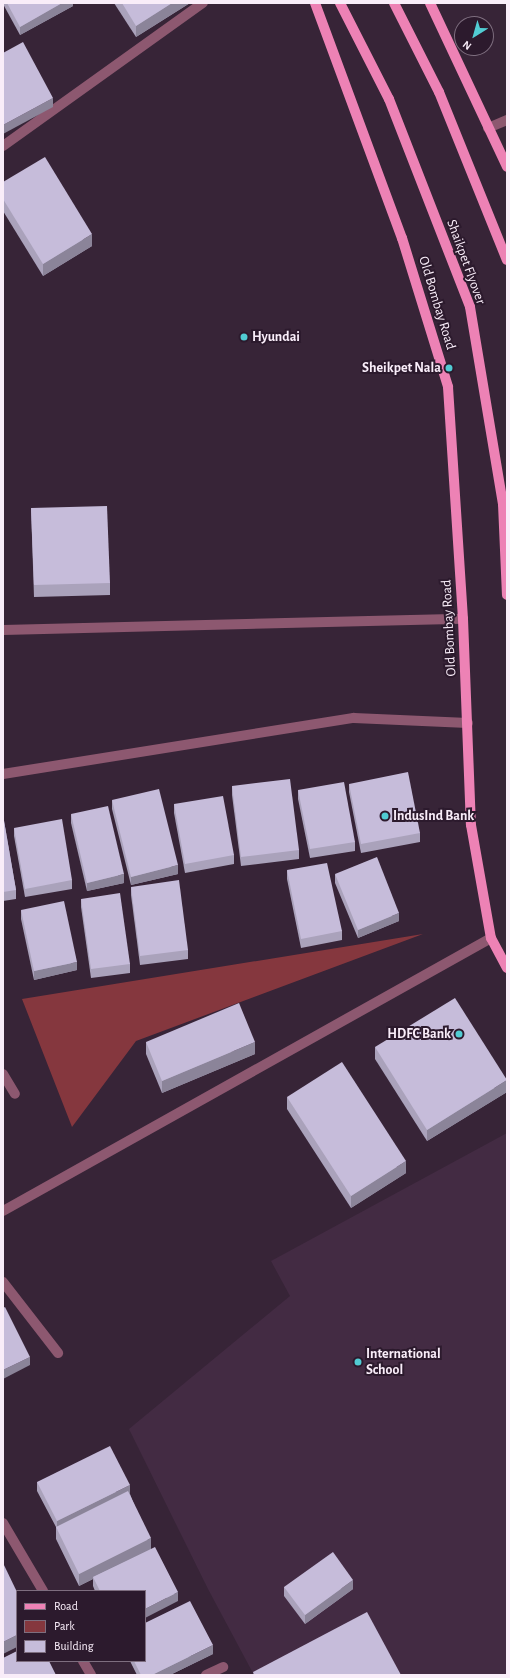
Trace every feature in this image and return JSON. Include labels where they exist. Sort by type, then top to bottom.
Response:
[{"type":"main road","name":"Old Bombay Road","points":[[315,3],[402,238],[448,387],[463,619],[471,825],[491,938],[507,968]]},
{"type":"main road","name":"Shaikpet Flyover","points":[[340,3],[389,99],[470,307],[503,504],[507,595]]},
{"type":"main road","points":[[394,3],[439,92],[507,260]]},
{"type":"main road","points":[[430,3],[488,128],[502,148],[507,167]]},
{"type":"street","points":[[3,146],[203,3]]},
{"type":"street","points":[[488,128],[507,120]]},
{"type":"street","points":[[3,630],[463,619]]},
{"type":"street","points":[[3,774],[354,718],[468,723]]},
{"type":"street","points":[[3,1211],[491,938]]},
{"type":"street","points":[[3,1074],[15,1094]]},
{"type":"street","points":[[3,1282],[58,1353]]},
{"type":"street","points":[[3,1523],[42,1590]]},
{"type":"street","points":[[84,1662],[91,1675]]},
{"type":"street","points":[[206,1675],[223,1667]]},
{"type":"shaded area","name":"International School","points":[[507,1133],[507,1675],[254,1675],[208,1589],[129,1429],[290,1296],[271,1261]]},
{"type":"green space","points":[[423,934],[136,1041],[72,1127],[22,999]]},
{"type":"building","points":[[7,3],[62,3],[20,27]]},
{"type":"building","points":[[122,3],[172,3],[136,26]]},
{"type":"building","points":[[23,42],[53,98],[3,125],[3,53]]},
{"type":"building","points":[[45,157],[92,234],[43,264],[3,199],[3,182]]},
{"type":"building","points":[[107,506],[110,583],[34,585],[31,508]]},
{"type":"building","points":[[408,772],[420,833],[361,844],[349,784]]},
{"type":"building","points":[[290,779],[299,850],[241,857],[232,786]]},
{"type":"building","points":[[344,782],[355,842],[310,849],[298,790]]},
{"type":"building","points":[[159,789],[178,865],[131,877],[112,800]]},
{"type":"building","points":[[223,796],[234,855],[185,864],[174,804]]},
{"type":"building","points":[[108,806],[124,874],[87,883],[71,814]]},
{"type":"building","points":[[3,815],[16,890],[3,892]]},
{"type":"building","points":[[62,819],[72,880],[25,889],[14,828]]},
{"type":"building","points":[[377,857],[399,913],[358,930],[335,874]]},
{"type":"building","points":[[327,863],[342,931],[301,939],[287,870]]},
{"type":"building","points":[[179,880],[188,950],[140,956],[131,887]]},
{"type":"building","points":[[120,893],[130,964],[91,969],[81,899]]},
{"type":"building","points":[[64,901],[77,962],[34,971],[21,910]]},
{"type":"building","points":[[455,998],[507,1080],[427,1130],[375,1047]]},
{"type":"building","points":[[239,1003],[255,1042],[162,1081],[146,1042]]},
{"type":"building","points":[[342,1062],[406,1161],[351,1196],[287,1097]]},
{"type":"building","points":[[5,1307],[30,1357],[3,1370],[3,1308]]},
{"type":"building","points":[[110,1446],[130,1485],[57,1521],[37,1482]]},
{"type":"building","points":[[128,1491],[151,1538],[79,1574],[56,1527]]},
{"type":"building","points":[[155,1547],[178,1592],[146,1608],[146,1590],[100,1590],[93,1577]]},
{"type":"building","points":[[333,1552],[353,1580],[305,1615],[284,1587]]},
{"type":"building","points":[[3,1563],[16,1590],[16,1636],[3,1642]]},
{"type":"building","points":[[190,1601],[213,1645],[152,1675],[141,1675],[134,1662],[146,1662],[146,1623]]},
{"type":"building","points":[[367,1612],[401,1675],[254,1675],[253,1672]]},
{"type":"building","points":[[16,1652],[16,1662],[50,1662],[56,1675],[3,1675],[3,1658]]},
{"type":"place","name":"Hyundai","points":[[244,337]]},
{"type":"place","name":"Sheikpet Nala","points":[[449,368]]},
{"type":"place","name":"IndusInd Bank","points":[[385,816]]},
{"type":"place","name":"HDFC Bank","points":[[459,1034]]},
{"type":"place","name":"International School","points":[[358,1362]]}]
